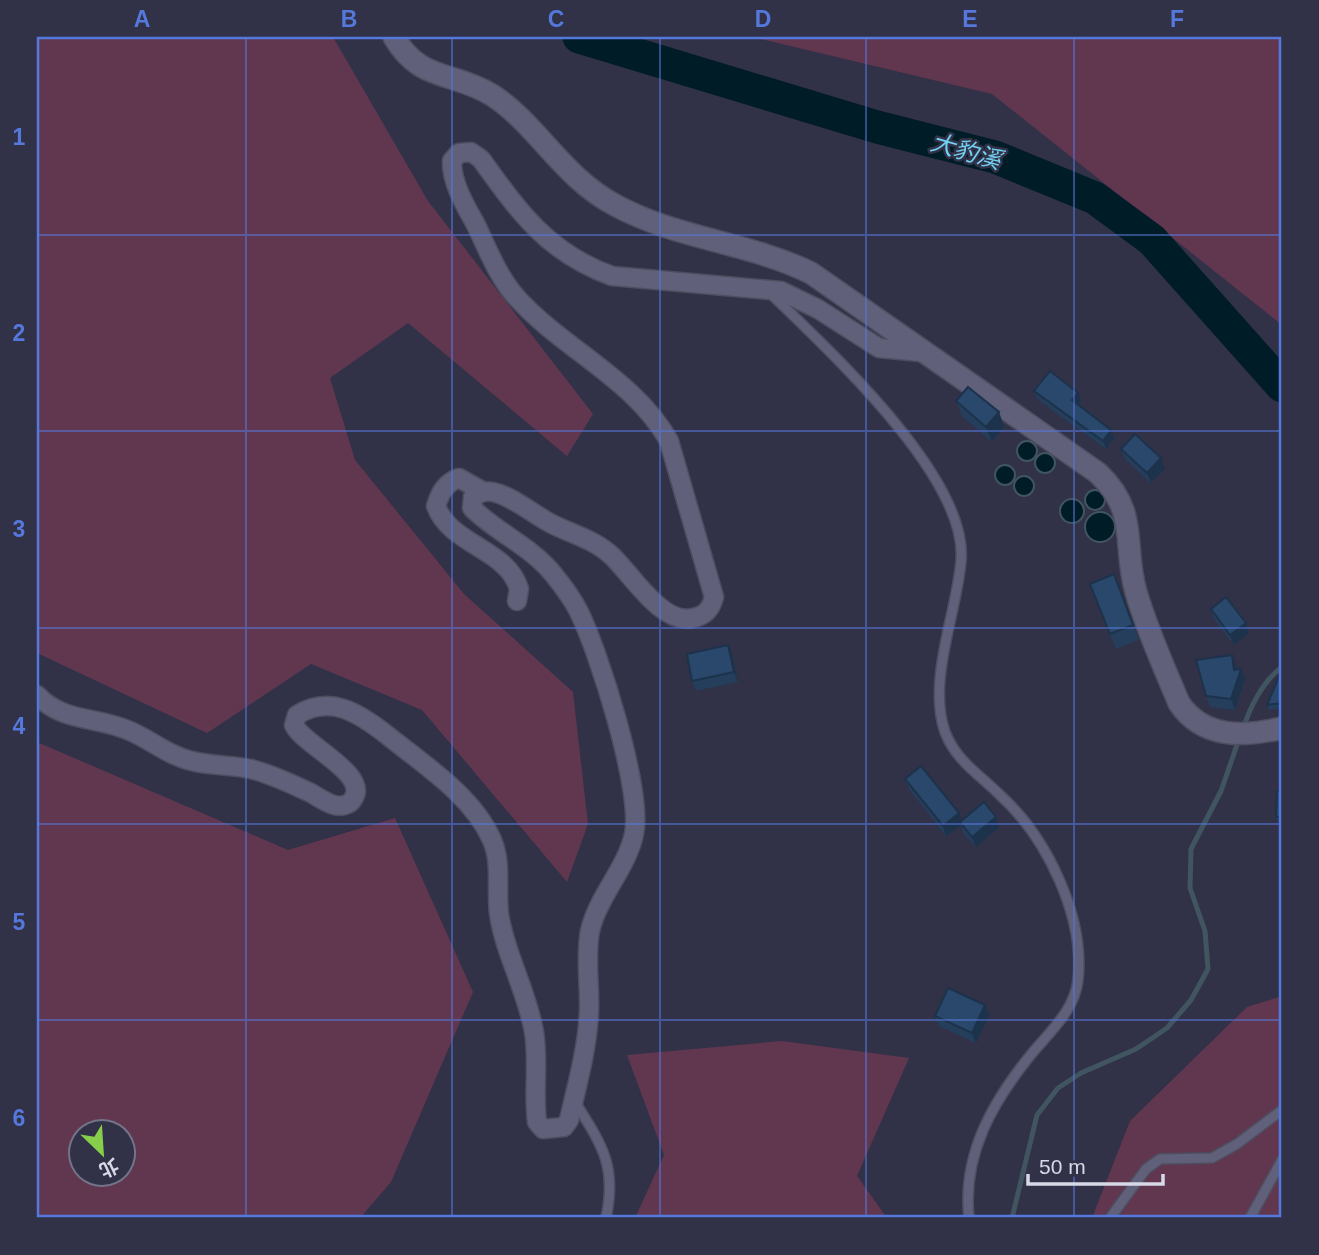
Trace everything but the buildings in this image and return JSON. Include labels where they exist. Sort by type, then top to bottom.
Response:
[{"type":"street","points":[[394,37],[412,62],[488,93],[501,101],[558,162],[613,205],[684,234],[787,261],[811,273],[1098,473],[1116,490],[1126,512],[1135,589],[1179,704],[1188,717],[1201,727],[1230,734],[1282,728]]},
{"type":"street","points":[[517,601],[519,589],[507,567],[450,528],[436,506],[440,493],[450,482],[459,478],[482,491],[494,492],[554,525],[593,542],[611,554],[669,616],[683,621],[701,617],[711,608],[714,597],[664,431],[637,399],[516,297],[474,222],[451,171],[452,161],[460,153],[471,152],[481,159],[527,222],[562,253],[595,270],[612,276],[765,288],[793,295],[879,348],[921,352]]},
{"type":"street","points":[[37,695],[55,711],[70,717],[129,731],[192,761],[250,769],[334,805],[345,805],[353,800],[356,790],[352,777],[340,764],[299,736],[294,725],[297,715],[309,707],[325,704],[345,707],[370,722],[463,800],[492,841],[497,860],[499,913],[534,1031],[538,1067],[537,1122],[543,1129],[564,1127],[574,1100],[589,1011],[587,971],[590,931],[608,885],[632,844],[635,808],[600,662],[577,608],[554,574],[532,552],[482,518],[472,508],[473,497],[482,491]]},
{"type":"lane","points":[[765,288],[845,365],[941,486],[954,511],[962,536],[961,562],[945,646],[941,702],[944,730],[955,752],[1003,797],[1024,821],[1061,887],[1074,926],[1078,984],[1065,1016],[997,1101],[974,1147],[966,1190],[970,1218]]},
{"type":"lane","points":[[574,1100],[597,1137],[608,1162],[612,1190],[606,1218]]},
{"type":"lane","points":[[1110,1218],[1146,1169],[1160,1159],[1212,1158],[1237,1144],[1282,1110]]},
{"type":"lane","points":[[1250,1218],[1282,1160]]},
{"type":"shaded area","points":[[37,37],[333,37],[428,201],[593,414],[567,456],[408,323],[330,378],[355,460],[464,594],[573,692],[588,824],[567,882],[422,710],[311,664],[207,733],[37,653]]},
{"type":"shaded area","points":[[753,37],[1282,37],[1282,325],[992,94]]},
{"type":"shaded area","points":[[37,742],[288,850],[395,818],[473,992],[391,1182],[360,1218],[37,1218]]},
{"type":"shaded area","points":[[1282,996],[1282,1218],[1092,1218],[1130,1121],[1247,1007]]},
{"type":"shaded area","points":[[782,1041],[909,1058],[857,1176],[887,1218],[635,1218],[664,1155],[627,1055]]},
{"type":"water","points":[[1027,441],[1034,444],[1037,451],[1034,458],[1027,461],[1020,458],[1017,451],[1020,444]]},
{"type":"water","points":[[1045,453],[1052,456],[1055,463],[1052,470],[1045,473],[1038,470],[1035,463],[1038,456]]},
{"type":"water","points":[[1005,465],[1012,468],[1015,475],[1012,482],[1005,485],[998,482],[995,475],[998,468]]},
{"type":"water","points":[[1024,476],[1031,479],[1034,486],[1031,493],[1024,496],[1017,493],[1014,486],[1017,479]]},
{"type":"water","points":[[1091,490],[1099,490],[1105,500],[1099,510],[1091,510],[1085,504],[1085,496]]},
{"type":"water","points":[[1067,499],[1077,499],[1084,506],[1084,516],[1077,523],[1067,523],[1060,516],[1060,506]]},
{"type":"water","points":[[1100,512],[1106,513],[1114,521],[1114,533],[1106,541],[1100,542],[1094,541],[1086,533],[1085,527],[1086,521],[1094,513]]},
{"type":"waterway","name":"大豹溪","points":[[579,37],[877,127],[995,157],[1095,198],[1152,240],[1282,386]]},
{"type":"waterway","points":[[1243,729],[1258,695],[1282,667]]},
{"type":"waterway","points":[[1012,1218],[1037,1115],[1058,1088],[1081,1073],[1136,1049],[1167,1028],[1191,1000],[1208,969],[1205,931],[1190,888],[1191,849],[1221,791],[1239,739]]}]
